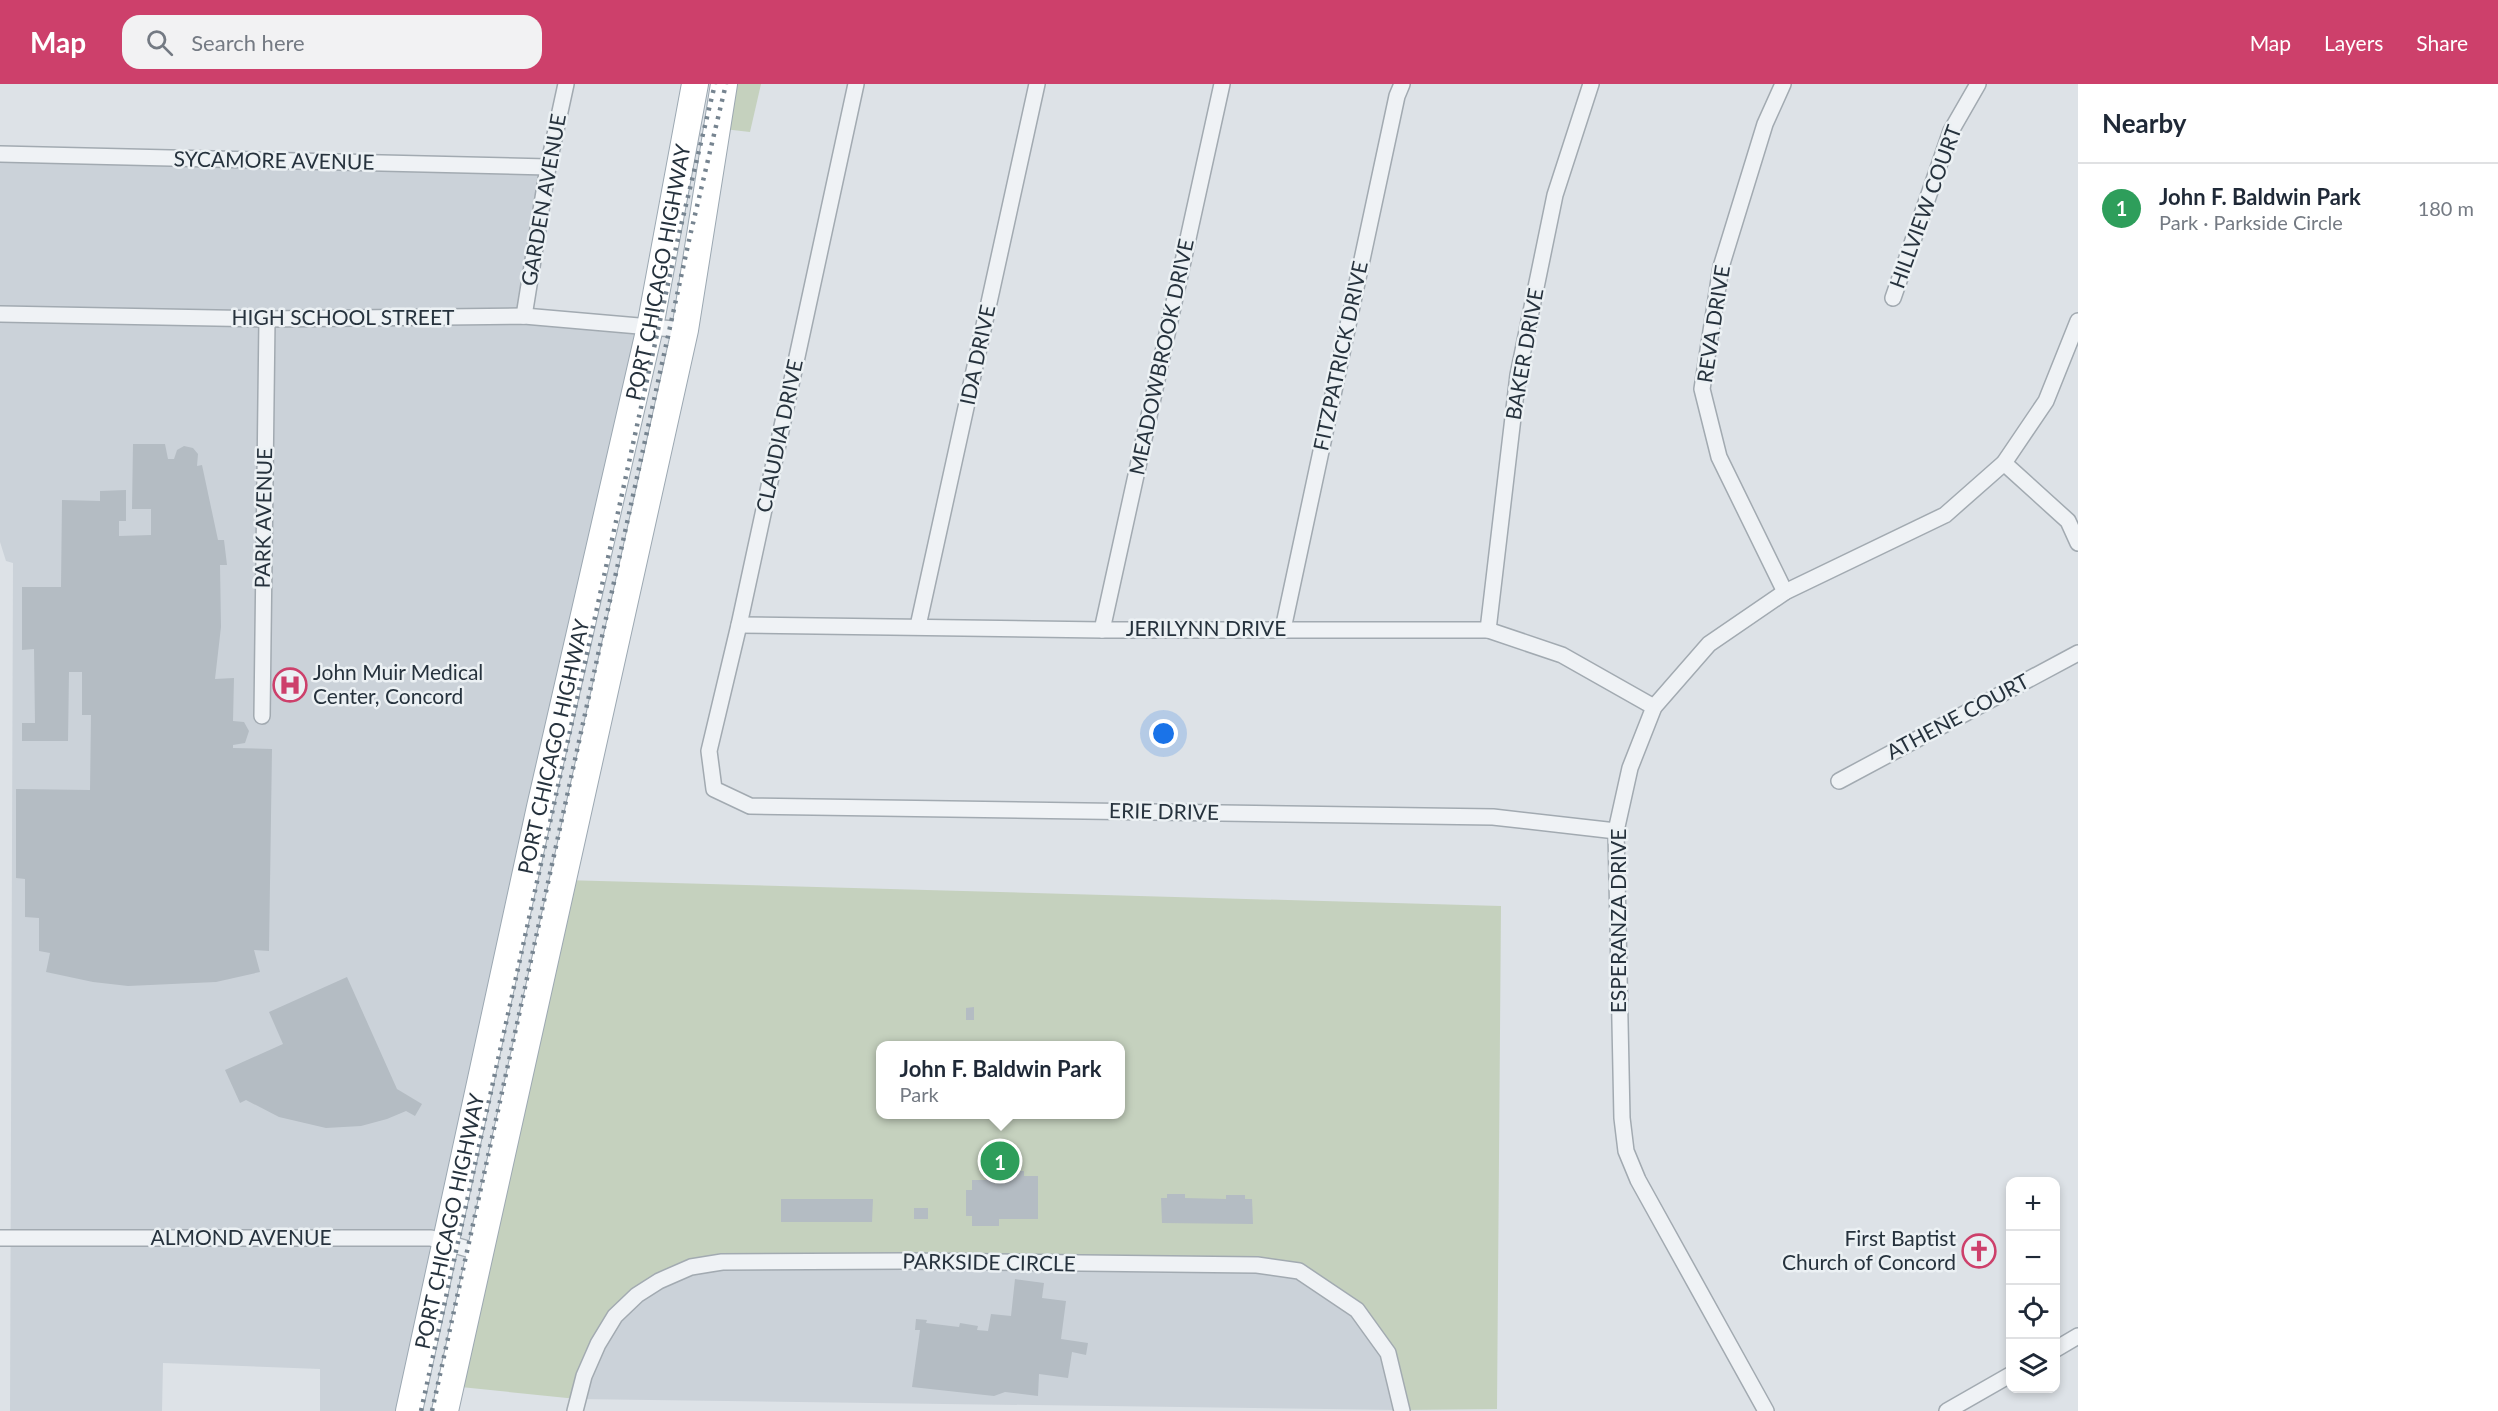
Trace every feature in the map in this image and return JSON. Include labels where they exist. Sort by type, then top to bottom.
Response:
[{"type":"main road","name":"PORT CHICAGO HIGHWAY","points":[[409,1411],[502,978],[650,327],[696,84]]},
{"type":"main road","name":"PORT CHICAGO HIGHWAY","points":[[445,1411],[685,330],[724,84]]},
{"type":"main road","points":[[502,978],[537,990]]},
{"type":"street","name":"GARDEN AVENUE","points":[[524,316],[548,167],[566,84]]},
{"type":"street","name":"CLAUDIA DRIVE","points":[[714,789],[710,752],[856,84]]},
{"type":"street","name":"IDA DRIVE","points":[[918,626],[1037,84]]},
{"type":"street","name":"MEADOWBROOK DRIVE","points":[[1102,630],[1222,84]]},
{"type":"street","name":"FITZPATRICK DRIVE","points":[[1282,629],[1402,84]]},
{"type":"street","name":"BAKER DRIVE","points":[[1488,630],[1518,375],[1555,195],[1591,84]]},
{"type":"street","name":"REVA DRIVE","points":[[1783,84],[1765,124],[1721,267],[1702,389],[1719,457],[1785,592]]},
{"type":"street","name":"HILLVIEW COURT","points":[[1893,298],[1951,131],[1978,84]]},
{"type":"street","name":"SYCAMORE AVENUE","points":[[0,154],[548,167]]},
{"type":"street","name":"HIGH SCHOOL STREET","points":[[0,314],[267,319],[524,316],[685,330]]},
{"type":"street","name":"PARK AVENUE","points":[[262,716],[267,319]]},
{"type":"street","name":"ESPERANZA DRIVE","points":[[1766,1411],[1638,1180],[1626,1151],[1622,1118],[1616,831],[1630,768],[1654,707],[1710,644],[1785,592],[1945,515],[2004,463],[2046,401],[2078,321]]},
{"type":"street","points":[[2004,463],[2067,522],[2078,543]]},
{"type":"street","name":"JERILYNN DRIVE","points":[[739,625],[1102,630],[1488,630],[1562,655],[1654,707]]},
{"type":"street","name":"ATHENE COURT","points":[[1839,781],[2078,653]]},
{"type":"street","name":"ERIE DRIVE","points":[[714,789],[750,806],[1493,817],[1616,831]]},
{"type":"street","name":"ALMOND AVENUE","points":[[0,1238],[431,1238],[481,1253]]},
{"type":"street","name":"PARKSIDE CIRCLE","points":[[575,1411],[584,1376],[598,1344],[615,1316],[637,1295],[659,1281],[691,1267],[722,1262],[896,1261],[1257,1265],[1299,1271],[1357,1310],[1388,1353],[1402,1411]]},
{"type":"street","points":[[2060,1346],[2078,1336]]},
{"type":"street","points":[[1947,1411],[2006,1377]]},
{"type":"shaded area","name":"John Muir Medical Center, Concord","points":[[0,154],[548,167],[524,316],[650,327],[409,1411],[320,1411],[320,1369],[163,1363],[162,1411],[10,1411],[13,563],[6,561],[0,542]]},
{"type":"shaded area","points":[[722,1262],[1299,1271],[1357,1310],[1388,1353],[1402,1410],[577,1399],[584,1376],[637,1295]]},
{"type":"green space","points":[[726,84],[761,84],[750,132],[715,128]]},
{"type":"green space","points":[[563,880],[1501,906],[1497,1409],[1402,1410],[1387,1353],[1357,1310],[1299,1271],[1257,1265],[691,1267],[615,1316],[577,1399],[451,1386]]},
{"type":"building","points":[[133,444],[165,444],[168,459],[174,459],[177,450],[184,446],[193,448],[198,454],[197,466],[202,465],[218,540],[224,540],[227,565],[220,565],[221,627],[215,679],[234,678],[233,721],[244,722],[249,731],[245,743],[233,745],[233,748],[272,749],[269,951],[254,950],[260,972],[216,982],[128,986],[93,982],[46,972],[50,953],[39,951],[39,918],[25,917],[25,879],[16,878],[16,789],[90,790],[91,715],[82,715],[82,672],[69,672],[68,741],[22,741],[22,723],[35,723],[34,649],[22,650],[22,587],[61,587],[62,500],[100,501],[100,491],[126,490],[126,521],[119,521],[119,536],[151,535],[151,509],[132,509]]},
{"type":"building","points":[[347,977],[397,1089],[422,1104],[415,1116],[406,1111],[361,1126],[326,1128],[279,1117],[246,1100],[240,1103],[225,1070],[283,1044],[269,1012]]},
{"type":"building","points":[[974,1007],[974,1020],[966,1020],[966,1008]]},
{"type":"building","points":[[1009,1171],[1024,1171],[1024,1176],[1038,1176],[1038,1219],[999,1219],[999,1226],[972,1226],[972,1216],[966,1216],[966,1190],[972,1190],[972,1180],[996,1180],[996,1175],[1008,1176]]},
{"type":"building","points":[[1167,1194],[1185,1194],[1185,1198],[1226,1199],[1226,1195],[1245,1195],[1245,1199],[1252,1199],[1253,1224],[1162,1223],[1161,1198],[1167,1198]]},
{"type":"building","points":[[781,1199],[873,1199],[872,1222],[781,1222]]},
{"type":"building","points":[[914,1208],[928,1208],[928,1219],[914,1219]]},
{"type":"building","points":[[1015,1279],[1044,1283],[1042,1298],[1066,1301],[1061,1339],[1088,1343],[1086,1355],[1072,1352],[1068,1378],[1039,1374],[1038,1396],[1005,1392],[994,1396],[912,1387],[920,1330],[915,1330],[916,1319],[927,1320],[926,1323],[959,1327],[960,1323],[978,1326],[977,1330],[988,1331],[991,1314],[1011,1316]]},
{"type":"railway","points":[[421,1411],[679,234],[715,84]]},
{"type":"railway","points":[[432,1411],[690,236],[726,84]]},
{"type":"place","name":"John Muir Medical Center, Concord","points":[[290,685]]},
{"type":"place","name":"John F. Baldwin Park","points":[[1000,1161]]},
{"type":"place","name":"First Baptist Church of Concord","points":[[1979,1251]]}]
